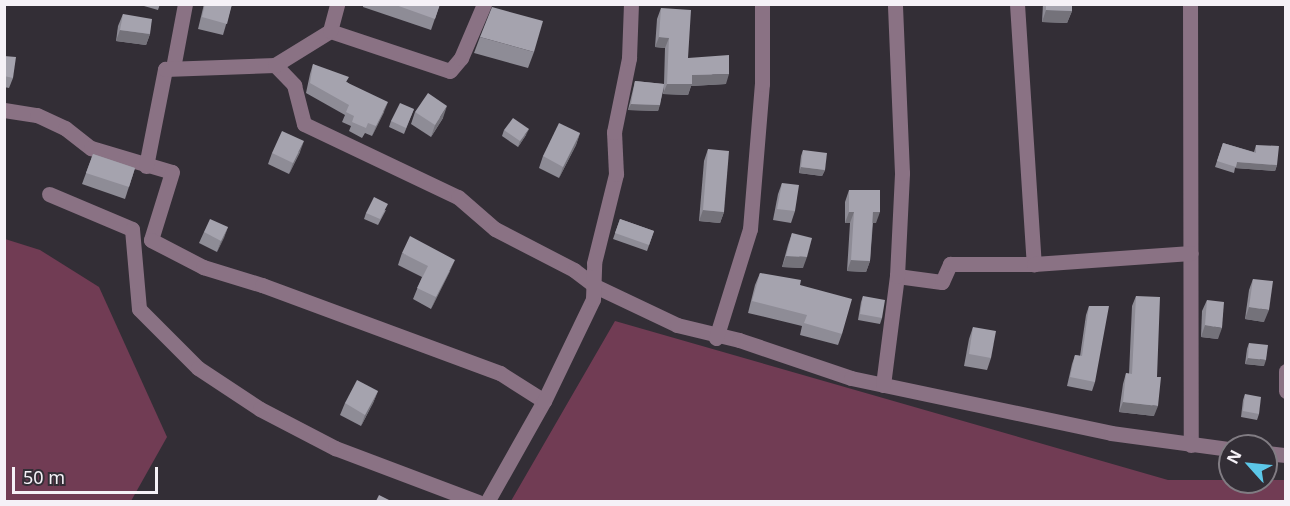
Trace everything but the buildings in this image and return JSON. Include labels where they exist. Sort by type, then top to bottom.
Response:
[{"type":"street","points":[[146,166],[165,69],[275,65],[330,31],[337,4]]},
{"type":"street","points":[[330,31],[450,71],[461,58],[484,4]]},
{"type":"street","points":[[486,501],[544,401],[593,299],[594,263],[616,174],[614,132],[629,58],[631,4]]},
{"type":"street","points":[[716,338],[750,229],[762,84],[762,4]]},
{"type":"street","points":[[883,385],[897,276],[902,173],[895,4]]},
{"type":"street","points":[[1017,4],[1034,264]]},
{"type":"street","points":[[1190,4],[1191,445]]},
{"type":"street","points":[[173,68],[182,5]]},
{"type":"street","points":[[275,65],[294,85],[304,124],[458,197],[495,229],[574,270],[595,286],[677,325],[716,338],[739,340],[883,385],[1111,433],[1218,448]]},
{"type":"street","points":[[4,110],[37,115],[65,128],[91,148],[172,172],[151,240]]},
{"type":"street","points":[[50,194],[132,229],[203,267],[262,285],[500,373],[544,401]]},
{"type":"street","points":[[132,229],[139,309],[198,368],[260,408],[335,448],[478,501]]},
{"type":"street","points":[[897,276],[942,282],[950,264],[1034,264],[1191,253]]},
{"type":"street","points":[[1286,371],[1286,391]]},
{"type":"shaded area","points":[[5,239],[40,250],[99,287],[167,437],[131,501],[5,501]]},
{"type":"shaded area","points":[[615,321],[1168,480],[1218,480],[1218,494],[1278,494],[1278,480],[1285,480],[1285,501],[511,501]]}]
